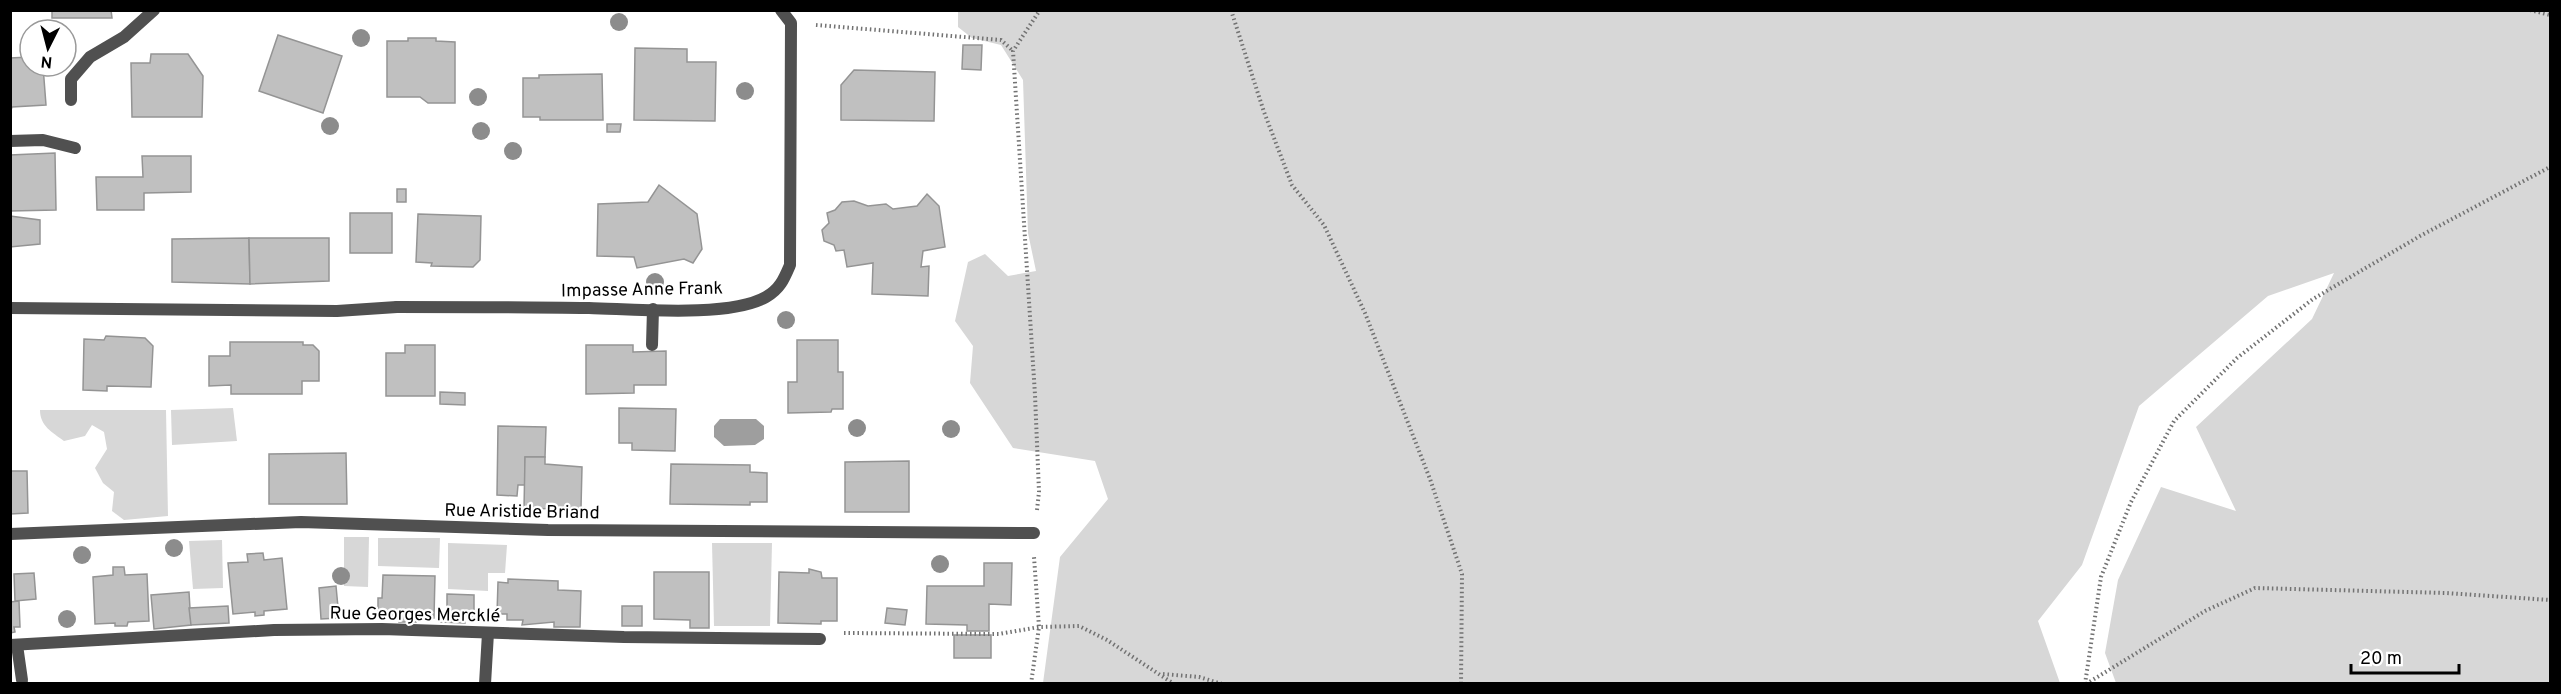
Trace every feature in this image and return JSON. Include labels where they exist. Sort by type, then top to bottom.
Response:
[{"type":"street","points":[[71,100],[71,79],[90,57],[124,37],[154,10]]},
{"type":"street","points":[[781,10],[791,23]]},
{"type":"street","name":"Impasse Anne Frank","points":[[10,308],[337,311],[397,307],[718,308],[748,304],[766,297],[782,284],[790,265],[791,23]]},
{"type":"street","points":[[10,141],[44,140],[75,148]]},
{"type":"street","points":[[652,345],[653,309]]},
{"type":"street","name":"Rue Aristide Briand","points":[[10,534],[301,522],[548,530],[1034,533]]},
{"type":"street","name":"Rue Georges Mercklé","points":[[14,645],[274,630],[382,629],[820,639]]},
{"type":"street","points":[[485,684],[488,633]]},
{"type":"street","points":[[14,645],[22,680]]},
{"type":"path","points":[[1031,684],[1039,627],[1034,533],[1040,492],[1013,51],[1040,10]]},
{"type":"path","points":[[1231,10],[1264,112],[1292,185],[1324,225],[1360,304],[1433,489],[1462,574],[1461,684]]},
{"type":"path","points":[[2530,10],[2550,15]]},
{"type":"path","points":[[791,23],[1002,40],[1013,51]]},
{"type":"path","points":[[2086,684],[2101,577],[2131,502],[2174,422],[2237,358],[2313,299],[2420,236],[2550,167]]},
{"type":"path","points":[[2086,684],[2205,611],[2255,588],[2445,593],[2550,600]]},
{"type":"path","points":[[820,639],[848,632],[999,634],[1039,627],[1079,626],[1164,675],[1199,677],[1222,684]]},
{"type":"path","points":[[1137,658],[1174,684]]},
{"type":"shaded area","points":[[958,11],[2550,11],[2550,683],[2116,683],[2105,653],[2118,580],[2161,487],[2236,511],[2196,427],[2312,319],[2334,273],[2268,296],[2139,406],[2082,565],[2038,621],[2060,683],[1043,683],[1060,557],[1108,499],[1095,461],[1013,448],[970,383],[973,346],[955,321],[968,262],[985,254],[1008,276],[1036,271],[1028,233],[1023,80],[1001,45],[972,38],[958,27]]},
{"type":"shaded area","points":[[233,408],[237,441],[172,445],[171,410]]},
{"type":"shaded area","points":[[40,410],[166,410],[168,516],[124,520],[112,511],[114,492],[103,483],[95,468],[107,449],[104,432],[92,425],[85,436],[64,441],[44,424]]},
{"type":"shaded area","points":[[720,419],[756,419],[764,426],[764,439],[755,445],[724,446],[714,437],[714,426]]},
{"type":"shaded area","points":[[344,537],[369,537],[368,587],[344,586]]},
{"type":"shaded area","points":[[378,538],[440,538],[439,568],[378,566]]},
{"type":"shaded area","points":[[222,540],[223,588],[193,589],[189,541]]},
{"type":"shaded area","points":[[448,543],[507,545],[505,573],[488,573],[488,591],[448,589]]},
{"type":"shaded area","points":[[712,543],[772,543],[770,626],[714,626]]},
{"type":"building","points":[[52,10],[111,10],[112,18],[78,18],[52,18]]},
{"type":"building","points":[[278,35],[342,56],[323,113],[259,91]]},
{"type":"building","points":[[408,38],[436,38],[436,41],[455,42],[455,103],[428,103],[420,97],[387,97],[387,41],[408,41]]},
{"type":"building","points":[[963,45],[982,45],[981,70],[962,69]]},
{"type":"building","points":[[635,48],[687,49],[687,62],[716,62],[715,121],[634,120]]},
{"type":"building","points":[[151,54],[188,54],[203,76],[202,117],[132,117],[131,63],[150,63]]},
{"type":"building","points":[[10,58],[18,58],[18,78],[44,78],[46,105],[12,107],[10,113]]},
{"type":"building","points":[[854,70],[935,72],[934,121],[841,120],[841,85]]},
{"type":"building","points":[[602,74],[603,120],[540,120],[540,117],[523,117],[523,78],[539,78],[539,75]]},
{"type":"building","points":[[607,124],[621,124],[620,132],[607,132]]},
{"type":"building","points":[[55,153],[56,210],[10,211],[10,155]]},
{"type":"building","points":[[142,156],[191,156],[191,192],[144,193],[144,210],[97,210],[96,177],[143,177]]},
{"type":"building","points":[[659,185],[697,214],[702,249],[693,263],[684,259],[637,268],[634,257],[597,256],[598,204],[648,202]]},
{"type":"building","points":[[397,189],[406,189],[406,202],[397,202]]},
{"type":"building","points":[[927,194],[939,206],[945,247],[923,251],[921,267],[929,266],[928,296],[872,294],[873,263],[847,267],[844,250],[836,251],[834,245],[824,241],[822,230],[829,223],[827,213],[835,210],[842,202],[854,201],[868,206],[886,204],[893,209],[917,206]]},
{"type":"building","points":[[350,213],[392,213],[392,253],[350,253]]},
{"type":"building","points":[[418,214],[481,216],[480,260],[473,267],[431,266],[432,263],[416,262]]},
{"type":"building","points":[[10,216],[40,220],[40,244],[10,247]]},
{"type":"building","points":[[249,238],[250,284],[172,282],[172,239]]},
{"type":"building","points":[[249,238],[329,238],[329,281],[250,284]]},
{"type":"building","points":[[106,336],[145,338],[153,346],[151,387],[107,386],[107,391],[83,390],[84,339],[104,340]]},
{"type":"building","points":[[797,340],[838,340],[838,372],[843,372],[843,409],[832,409],[831,412],[788,413],[788,382],[797,382]]},
{"type":"building","points":[[230,342],[303,342],[303,345],[313,345],[319,351],[319,381],[302,381],[302,394],[231,394],[231,385],[209,386],[209,356],[230,356]]},
{"type":"building","points":[[405,345],[435,345],[435,396],[386,396],[386,353],[405,353]]},
{"type":"building","points":[[586,345],[633,345],[633,352],[666,351],[666,385],[634,385],[634,393],[586,394]]},
{"type":"building","points":[[440,392],[465,393],[465,405],[440,404]]},
{"type":"building","points":[[619,408],[676,409],[675,451],[632,450],[632,443],[619,443]]},
{"type":"building","points":[[498,426],[546,427],[545,457],[525,457],[525,485],[518,485],[517,496],[497,495]]},
{"type":"building","points":[[346,453],[347,504],[269,504],[269,454]]},
{"type":"building","points":[[525,457],[545,457],[545,464],[582,467],[581,508],[524,509]]},
{"type":"building","points":[[909,461],[909,512],[845,512],[845,462]]},
{"type":"building","points":[[671,464],[750,465],[750,472],[767,473],[767,502],[750,502],[750,505],[670,504]]},
{"type":"building","points":[[10,471],[27,471],[28,513],[10,514]]},
{"type":"building","points":[[263,553],[264,560],[282,558],[287,609],[264,611],[264,615],[255,616],[255,612],[233,614],[228,563],[248,562],[247,554]]},
{"type":"building","points":[[984,563],[1012,563],[1011,605],[989,604],[989,631],[967,631],[967,625],[926,624],[927,586],[984,586]]},
{"type":"building","points":[[113,567],[124,567],[125,575],[147,574],[149,621],[128,622],[127,626],[115,626],[115,623],[95,624],[93,577],[113,575]]},
{"type":"building","points":[[809,569],[821,572],[822,578],[837,578],[837,621],[821,621],[821,624],[778,623],[779,572],[809,573]]},
{"type":"building","points":[[654,572],[709,572],[709,628],[690,628],[690,620],[654,619]]},
{"type":"building","points":[[34,573],[36,599],[15,601],[14,574]]},
{"type":"building","points":[[383,575],[435,576],[434,618],[416,617],[416,622],[399,622],[399,617],[381,617],[381,613],[378,612],[378,598],[382,598]]},
{"type":"building","points":[[508,579],[558,581],[558,590],[581,591],[580,627],[554,627],[554,622],[522,625],[523,620],[507,620],[507,614],[497,614],[498,582],[508,583]]},
{"type":"building","points":[[336,586],[339,618],[321,619],[319,588]]},
{"type":"building","points":[[189,592],[191,625],[154,629],[151,595]]},
{"type":"building","points":[[447,594],[474,595],[474,616],[465,616],[465,623],[441,622],[441,616],[447,616]]},
{"type":"building","points":[[19,601],[20,627],[14,627],[15,632],[10,633],[10,602]]},
{"type":"building","points":[[228,606],[229,623],[191,625],[189,608]]},
{"type":"building","points":[[622,606],[642,606],[642,626],[622,626]]},
{"type":"building","points":[[887,608],[907,610],[905,625],[885,623]]},
{"type":"building","points":[[954,635],[991,635],[991,658],[954,658]]}]
